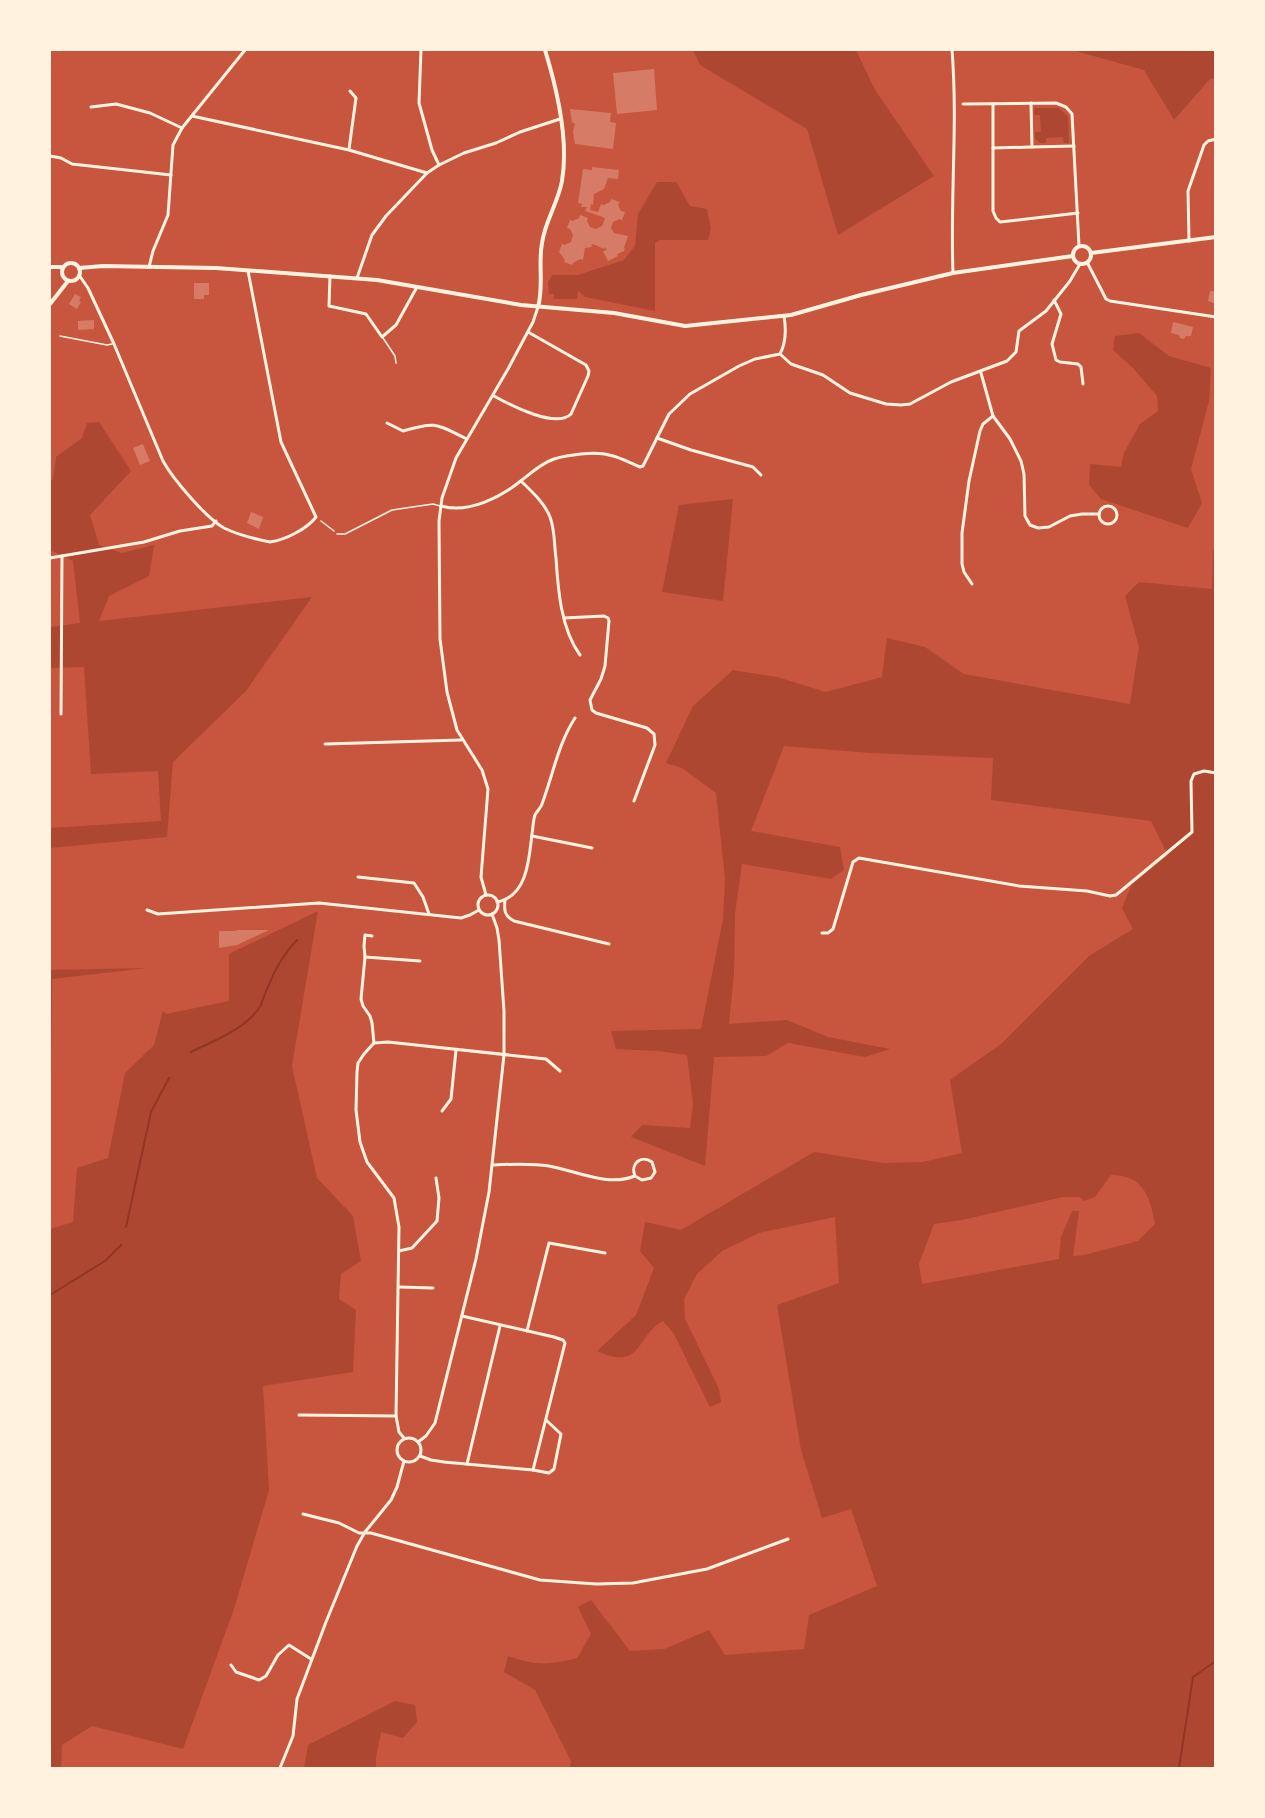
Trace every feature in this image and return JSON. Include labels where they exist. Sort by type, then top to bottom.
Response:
[{"type":"street","points":[[149,267],[168,215],[172,145],[182,128],[245,50]]},
{"type":"street","points":[[421,50],[419,103],[432,150],[439,165]]},
{"type":"street","points":[[486,895],[482,877],[488,789],[482,770],[462,740],[453,719],[441,653],[439,521],[441,506],[456,458],[494,396],[528,332],[538,307],[541,291],[540,262],[543,238],[558,198],[564,165],[556,87],[545,50]]},
{"type":"street","points":[[952,50],[955,84],[952,194],[953,273]]},
{"type":"street","points":[[349,150],[356,98],[350,91]]},
{"type":"street","points":[[1031,103],[1032,147]]},
{"type":"street","points":[[963,104],[1056,103],[1066,107],[1072,114],[1079,246],[1073,252],[1073,256],[1080,264]]},
{"type":"street","points":[[993,104],[993,211],[996,218],[1000,222],[1078,213]]},
{"type":"street","points":[[91,107],[116,105],[150,112],[182,128]]},
{"type":"street","points":[[192,116],[349,150],[427,173]]},
{"type":"street","points":[[357,278],[372,235],[386,216],[427,173],[465,153],[560,119]]},
{"type":"street","points":[[1189,241],[1188,191],[1204,144],[1215,139]]},
{"type":"street","points":[[993,148],[1074,146]]},
{"type":"street","points":[[50,156],[61,158],[72,164],[171,175]]},
{"type":"street","points":[[1091,253],[1215,237]]},
{"type":"street","points":[[1079,246],[1087,247],[1091,253]]},
{"type":"street","points":[[1087,262],[1091,253]]},
{"type":"street","points":[[50,267],[63,267],[69,263],[79,268],[103,266],[216,268],[357,278],[521,305],[614,313],[685,326],[784,316],[953,273],[1073,256]]},
{"type":"street","points":[[780,354],[791,364],[823,375],[850,393],[886,404],[910,404],[951,382],[981,373],[1007,361],[1016,352],[1019,331],[1046,311],[1070,281],[1080,264],[1087,262]]},
{"type":"street","points":[[1087,262],[1106,299],[1110,301],[1215,316]]},
{"type":"street","points":[[63,267],[62,277],[68,281],[75,281],[80,275]]},
{"type":"street","points":[[79,268],[80,275],[114,344],[166,467],[180,486],[224,528],[270,542],[297,531],[316,517],[281,442],[248,271]]},
{"type":"street","points":[[330,276],[329,306],[366,314],[382,337],[396,325],[417,287]]},
{"type":"street","points":[[50,304],[68,281]]},
{"type":"street","points":[[1054,300],[1061,314],[1052,344],[1056,360],[1078,364],[1081,367],[1083,384]]},
{"type":"street","points":[[441,506],[450,508],[472,506],[504,493],[553,459],[567,456],[610,455],[640,467],[643,466],[669,414],[690,394],[755,358],[780,354],[785,332],[784,316]]},
{"type":"street","points":[[494,396],[520,410],[560,420],[572,414],[588,376],[589,371],[586,365],[528,332]]},
{"type":"street","points":[[981,373],[993,416],[1010,439],[1021,461],[1024,474],[1025,516],[1030,525],[1038,528],[1049,527],[1070,516],[1099,514]]},
{"type":"street","points":[[972,585],[962,564],[962,532],[969,481],[980,431],[983,424],[993,416]]},
{"type":"street","points":[[387,423],[403,430],[425,425],[438,425],[467,439]]},
{"type":"street","points":[[657,438],[753,467],[760,475]]},
{"type":"street","points":[[521,481],[538,498],[550,517],[564,618],[570,642],[580,655]]},
{"type":"street","points":[[1111,506],[1117,515],[1113,522],[1105,523],[1099,514],[1103,507],[1111,506]]},
{"type":"street","points":[[50,558],[144,542],[180,531],[212,526],[216,521]]},
{"type":"street","points":[[61,714],[62,556]]},
{"type":"street","points":[[564,618],[604,616],[608,618],[605,666],[590,705],[596,713],[647,728],[654,734],[655,745],[634,801]]},
{"type":"street","points":[[497,902],[505,900],[519,888],[525,876],[535,816],[542,806],[555,760],[575,718]]},
{"type":"street","points":[[325,744],[462,740]]},
{"type":"street","points":[[822,933],[828,933],[833,929],[853,862],[859,858],[1019,886],[1116,895],[1192,832],[1191,781],[1194,774],[1204,771],[1215,773]]},
{"type":"street","points":[[532,836],[592,848]]},
{"type":"street","points":[[358,877],[414,884],[423,897],[429,914]]},
{"type":"street","points":[[486,895],[493,896],[497,902],[497,909],[492,914],[485,915],[479,910],[478,900],[486,895]]},
{"type":"street","points":[[505,900],[505,913],[509,919],[609,944]]},
{"type":"street","points":[[147,910],[158,914],[319,903],[460,918],[479,910]]},
{"type":"street","points":[[418,1442],[426,1437],[435,1423],[484,1220],[492,1165],[504,1055],[504,1011],[497,928],[492,914]]},
{"type":"street","points":[[372,936],[365,935],[364,940],[365,957],[361,999],[370,1016],[374,1043]]},
{"type":"street","points":[[365,957],[420,961]]},
{"type":"street","points":[[404,1438],[399,1432],[396,1416],[399,1227],[394,1198],[367,1162],[360,1142],[356,1110],[358,1064],[374,1043],[388,1042],[546,1059],[560,1071]]},
{"type":"street","points":[[442,1111],[451,1099],[456,1049]]},
{"type":"street","points":[[492,1165],[524,1163],[549,1166],[615,1182],[636,1176],[642,1180],[651,1178],[655,1172],[652,1162],[645,1158],[634,1164],[633,1169],[636,1176]]},
{"type":"street","points":[[399,1251],[412,1248],[436,1221],[439,1198],[436,1178]]},
{"type":"street","points":[[527,1331],[549,1243],[605,1253]]},
{"type":"street","points":[[398,1287],[433,1288]]},
{"type":"street","points":[[462,1316],[554,1337],[565,1343],[533,1470]]},
{"type":"street","points":[[467,1464],[500,1325]]},
{"type":"street","points":[[299,1415],[396,1416]]},
{"type":"street","points":[[420,1456],[431,1460],[549,1473],[554,1469],[561,1434],[546,1420]]},
{"type":"street","points":[[404,1438],[411,1438],[418,1442],[421,1447],[420,1456],[414,1461],[404,1461],[398,1456],[396,1452],[398,1444],[404,1438]]},
{"type":"street","points":[[280,1768],[293,1736],[297,1699],[352,1556],[365,1532],[391,1500],[404,1461]]},
{"type":"street","points":[[303,1514],[339,1523],[359,1533],[365,1532],[540,1580],[596,1584],[633,1583],[707,1569],[788,1539]]},
{"type":"street","points":[[231,1665],[236,1672],[260,1680],[266,1676],[278,1654],[289,1645],[312,1659]]},
{"type":"lane","points":[[60,336],[106,345],[114,344]]},
{"type":"lane","points":[[382,337],[395,356],[396,363]]},
{"type":"lane","points":[[337,534],[345,534],[392,510],[433,504],[441,506]]},
{"type":"path","points":[[316,517],[337,534]]},
{"type":"shaded area","points":[[693,50],[856,50],[875,90],[934,176],[838,235],[807,129],[700,65]]},
{"type":"shaded area","points":[[1072,50],[1215,50],[1215,78],[1210,79],[1174,120],[1144,70]]},
{"type":"shaded area","points":[[1034,108],[1059,108],[1068,117],[1069,143],[1064,143],[1063,137],[1046,138],[1046,143],[1040,143],[1035,138],[1035,132],[1041,132],[1040,115],[1034,115]]},
{"type":"shaded area","points":[[657,182],[676,182],[690,206],[707,209],[711,229],[708,240],[660,240],[655,243],[655,311],[585,297],[578,291],[577,299],[554,299],[554,294],[549,294],[548,282],[552,275],[578,275],[624,260],[635,246],[638,214]]},
{"type":"shaded area","points":[[1139,333],[1169,356],[1211,368],[1209,401],[1191,469],[1202,503],[1188,528],[1101,499],[1089,485],[1090,464],[1121,467],[1124,453],[1140,424],[1158,411],[1157,396],[1133,368],[1113,350],[1115,336]]},
{"type":"shaded area","points":[[99,422],[131,471],[90,515],[99,545],[122,553],[154,545],[149,576],[109,596],[99,621],[312,597],[246,691],[173,762],[167,837],[50,848],[50,828],[161,821],[158,771],[91,774],[84,667],[50,668],[50,627],[80,623],[73,561],[53,551],[50,552],[50,482],[53,479],[56,457],[82,438],[87,423]]},
{"type":"shaded area","points":[[733,499],[723,601],[662,592],[679,505]]},
{"type":"shaded area","points":[[1215,546],[1215,1768],[570,1768],[571,1761],[535,1690],[504,1672],[508,1656],[527,1662],[542,1663],[577,1658],[591,1634],[578,1607],[591,1600],[630,1651],[664,1649],[709,1630],[725,1655],[804,1649],[809,1615],[877,1586],[851,1509],[822,1518],[801,1450],[777,1305],[839,1283],[835,1217],[759,1233],[722,1251],[697,1274],[684,1299],[685,1319],[719,1389],[721,1402],[710,1407],[674,1334],[663,1321],[654,1327],[631,1354],[623,1357],[597,1351],[636,1315],[654,1268],[640,1251],[645,1222],[681,1230],[814,1152],[884,1163],[923,1162],[962,1153],[950,1080],[1001,1044],[1089,956],[1133,929],[1122,908],[1132,884],[1168,855],[1151,821],[991,800],[993,758],[871,753],[784,746],[751,831],[840,847],[844,870],[831,879],[742,864],[735,914],[734,972],[729,1024],[787,1020],[828,1037],[890,1049],[865,1057],[788,1043],[766,1056],[714,1057],[705,1166],[631,1137],[642,1125],[690,1128],[693,1104],[687,1055],[616,1049],[611,1031],[701,1029],[723,919],[725,879],[716,793],[682,768],[666,763],[693,706],[733,670],[777,677],[826,692],[882,677],[887,638],[925,647],[964,674],[1130,704],[1139,647],[1125,596],[1139,582],[1212,589]],"holes":[[[1111,1175],[1122,1176],[1138,1183],[1151,1205],[1155,1224],[1138,1241],[1073,1256],[1079,1211],[1072,1211],[1061,1237],[1059,1259],[922,1284],[919,1264],[934,1224],[962,1220],[1063,1197],[1080,1197],[1084,1201],[1095,1197]]]},
{"type":"shaded area","points":[[318,911],[292,1066],[317,1178],[353,1216],[361,1261],[341,1274],[339,1299],[356,1310],[353,1372],[263,1386],[269,1490],[234,1609],[183,1749],[92,1726],[62,1745],[61,1768],[50,1768],[50,1229],[73,1222],[77,1168],[108,1158],[125,1073],[154,1045],[163,1011],[166,1014],[229,1001],[229,954]]},
{"type":"shaded area","points":[[147,968],[52,979],[50,1084],[50,970]]},
{"type":"shaded area","points":[[395,1701],[415,1705],[417,1722],[403,1738],[381,1732],[376,1768],[304,1768],[308,1745]]},
{"type":"building","points":[[654,69],[657,110],[617,114],[613,73]]},
{"type":"building","points":[[570,109],[611,113],[610,122],[616,123],[613,149],[575,144],[573,132],[575,123],[572,123]]},
{"type":"building","points":[[592,167],[619,170],[618,179],[608,178],[604,189],[594,194],[590,210],[598,212],[601,204],[610,202],[611,199],[620,202],[618,205],[621,211],[625,212],[622,220],[613,222],[611,228],[614,233],[628,236],[624,251],[617,254],[618,256],[608,261],[603,251],[607,250],[605,247],[604,249],[593,244],[592,247],[585,248],[583,260],[580,259],[572,265],[564,262],[559,252],[562,244],[571,242],[573,235],[567,228],[570,220],[579,218],[580,215],[588,218],[590,227],[596,229],[602,226],[605,219],[585,211],[587,207],[581,207],[582,204],[578,203],[583,169],[592,170]]},
{"type":"building","points":[[194,283],[209,283],[209,295],[204,295],[204,299],[194,299]]},
{"type":"building","points":[[1210,291],[1216,291],[1216,304],[1208,301]]},
{"type":"building","points":[[75,294],[81,297],[77,309],[69,304]]},
{"type":"building","points":[[94,320],[94,329],[78,330],[78,321]]},
{"type":"building","points":[[1173,322],[1193,327],[1191,336],[1186,336],[1184,339],[1171,333]]},
{"type":"building","points":[[143,444],[150,461],[140,465],[133,448]]},
{"type":"building","points":[[251,512],[263,517],[259,529],[247,523]]},
{"type":"building","points":[[269,930],[237,945],[219,948],[219,931]]},
{"type":"waterway","points":[[191,1052],[230,1033],[248,1021],[261,1005],[280,962],[297,940]]},
{"type":"waterway","points":[[126,1227],[151,1112],[169,1078]]},
{"type":"waterway","points":[[50,1295],[105,1261],[121,1245]]},
{"type":"waterway","points":[[1177,1768],[1179,1768],[1193,1677],[1216,1661]]}]
